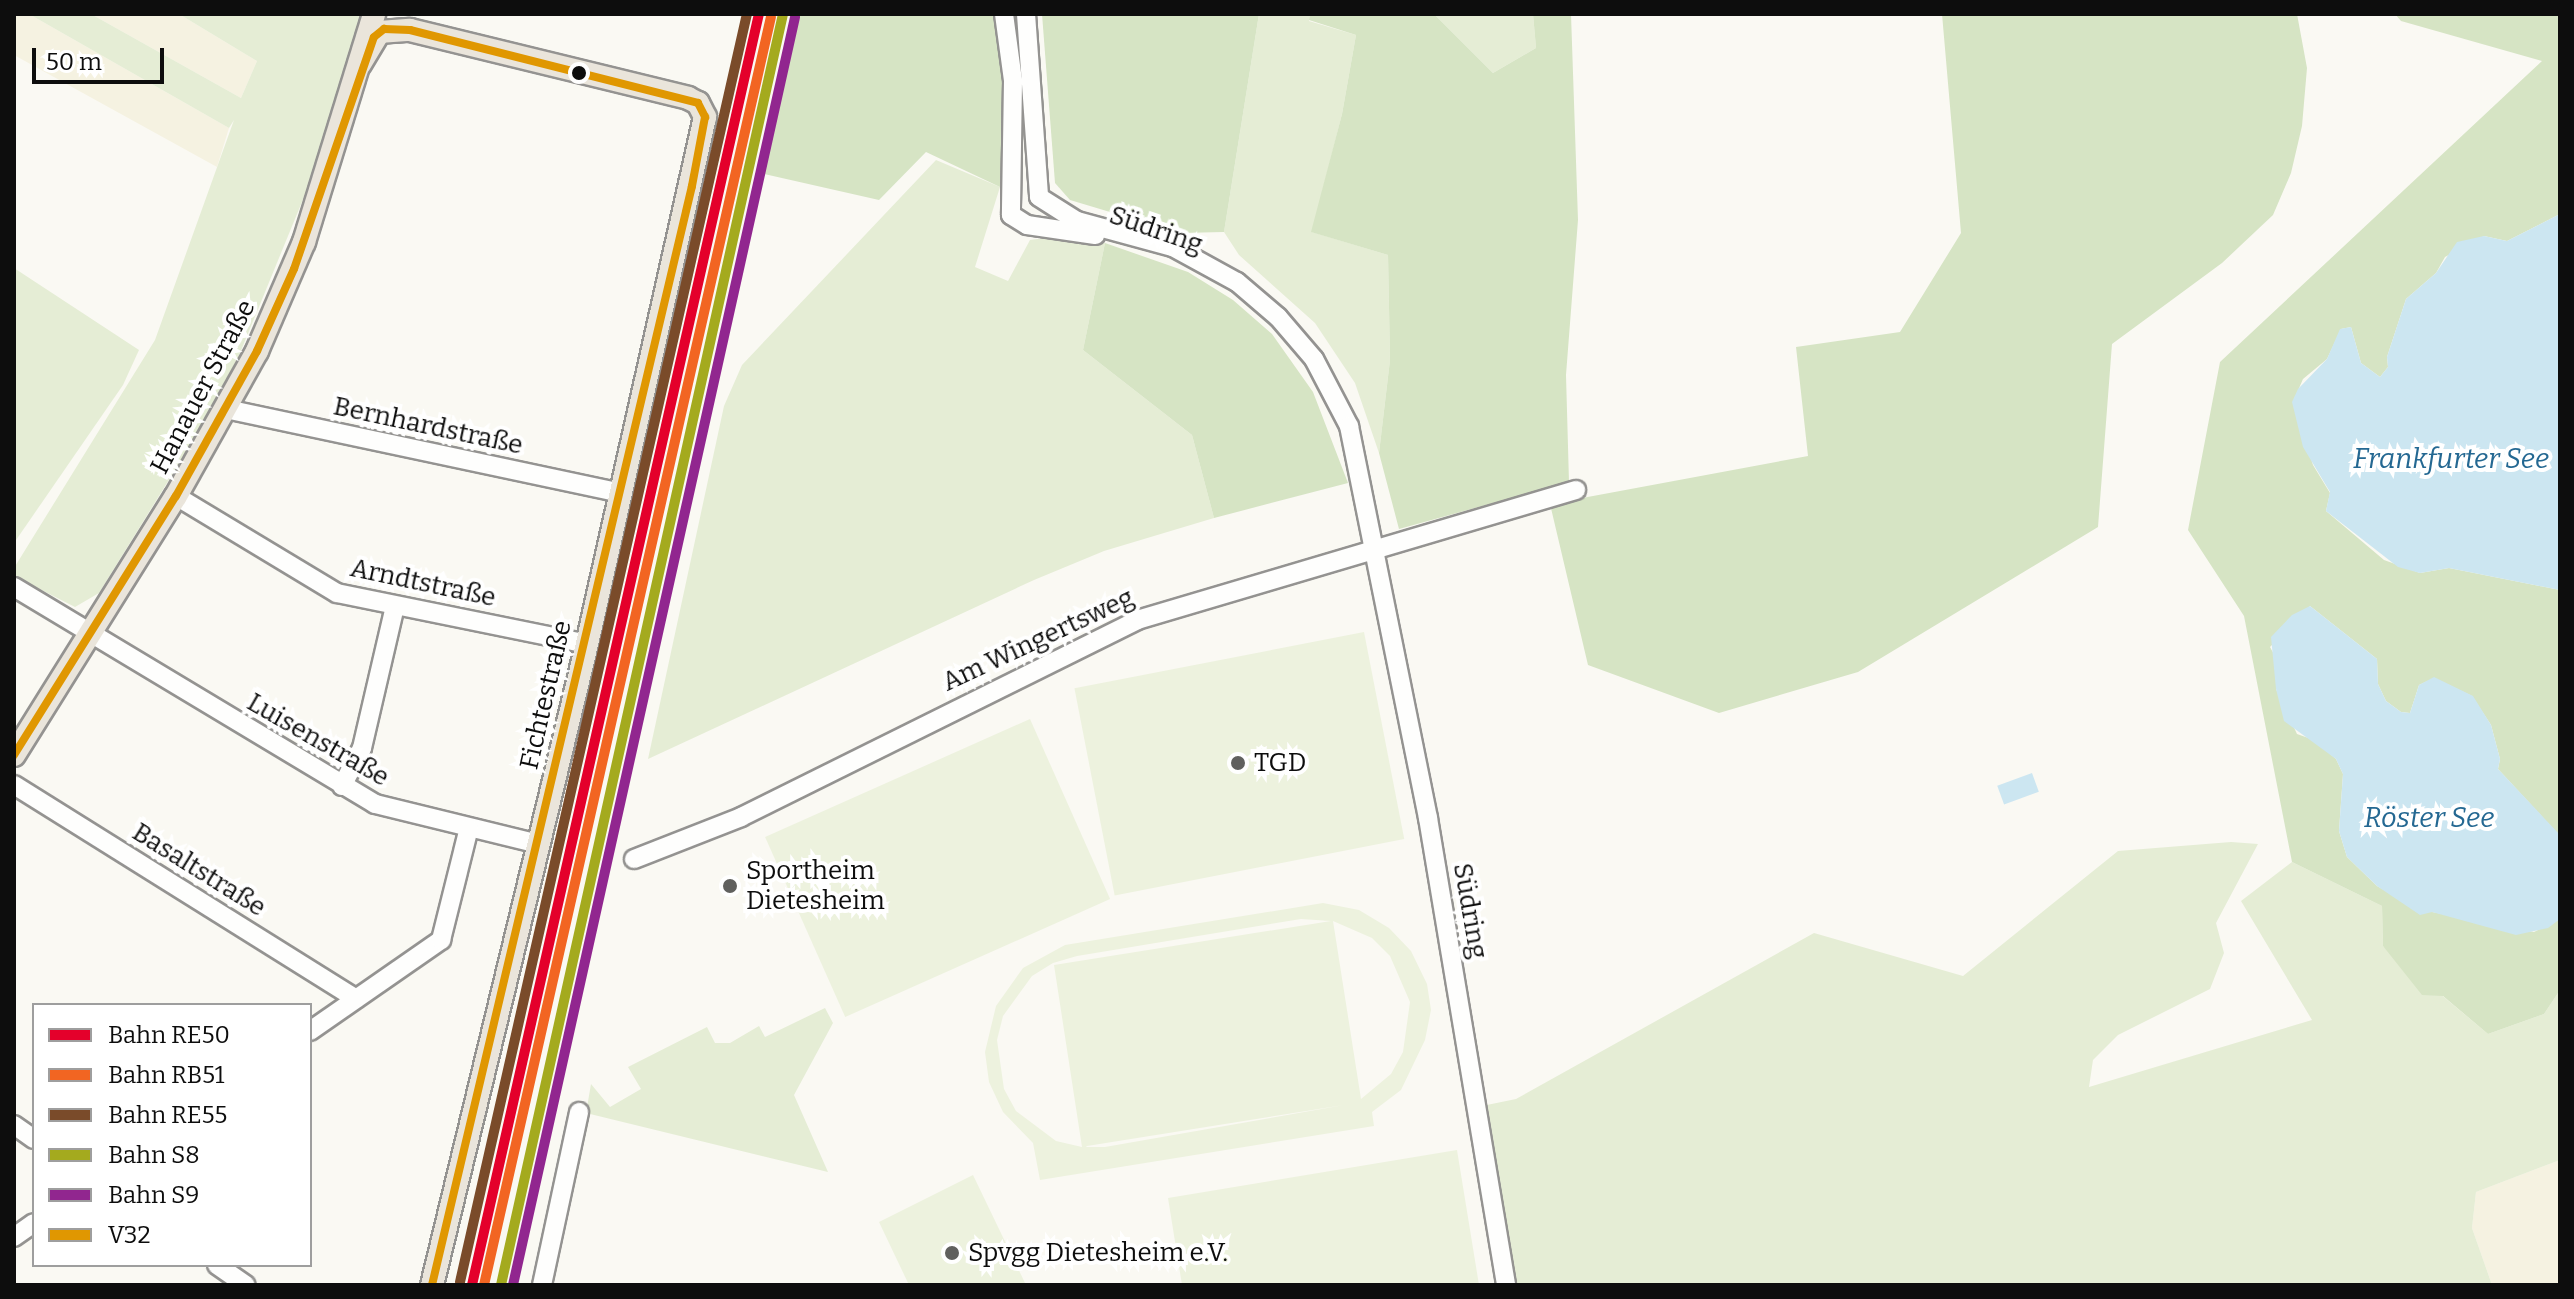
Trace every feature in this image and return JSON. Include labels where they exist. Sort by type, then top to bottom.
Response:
[{"type":"main road","name":"Hanauer Straße","points":[[14,755],[176,496],[226,409],[294,269],[374,14]]},
{"type":"main road","points":[[360,64],[379,32],[405,22]]},
{"type":"main road","name":"Fichtestraße","points":[[405,22],[688,98],[698,103],[705,117],[587,644],[432,1285]]},
{"type":"street","name":"Südring","points":[[1004,14],[1013,81],[1007,199],[1011,215],[1027,225],[1107,238],[1172,258],[1257,310],[1294,347],[1323,393],[1340,428],[1377,547]]},
{"type":"street","name":"Südring","points":[[1026,14],[1039,197],[1077,221],[1198,258],[1278,317],[1314,359],[1349,426],[1377,547],[1506,1285]]},
{"type":"street","name":"Bernhardstraße","points":[[226,409],[620,493]]},
{"type":"street","name":"Am Wingertsweg","points":[[634,859],[741,817],[1113,629],[1377,547],[1576,490]]},
{"type":"street","name":"Arndtstraße","points":[[176,496],[337,593],[587,644]]},
{"type":"street","name":"Luisenstraße","points":[[14,587],[342,786],[387,809],[539,844]]},
{"type":"street","points":[[342,786],[362,748],[395,606]]},
{"type":"street","name":"Basaltstraße","points":[[14,785],[356,999]]},
{"type":"street","points":[[312,1030],[446,933],[469,828]]},
{"type":"street","points":[[542,1285],[579,1112]]},
{"type":"street","points":[[14,1125],[32,1138]]},
{"type":"street","points":[[14,1237],[32,1224]]},
{"type":"street","points":[[220,1267],[246,1285]]},
{"type":"shaded area","points":[[14,14],[29,14],[229,128],[217,167],[14,55]]},
{"type":"shaded area","points":[[91,14],[179,14],[257,61],[241,98]]},
{"type":"shaded area","points":[[2560,1160],[2560,1285],[2492,1285],[2472,1228],[2476,1192]]},
{"type":"green space","points":[[29,14],[91,14],[241,98],[257,61],[179,14],[362,14],[304,197],[240,353],[209,415],[99,593],[75,607],[14,576],[14,568],[155,340],[234,120],[229,128]]},
{"type":"green space","points":[[795,14],[995,14],[1007,75],[1000,187],[926,152],[879,200],[760,173]]},
{"type":"green space","points":[[1042,14],[1259,14],[1224,232],[1180,233],[1070,200],[1055,183]]},
{"type":"green space","points":[[1259,14],[1310,14],[1309,21],[1356,35],[1342,114],[1312,232],[1388,255],[1390,360],[1379,453],[1355,383],[1315,323],[1239,255],[1224,232]]},
{"type":"green space","points":[[1310,14],[1434,14],[1493,73],[1536,48],[1533,14],[1571,14],[1578,220],[1566,375],[1569,482],[1399,529],[1379,453],[1390,360],[1388,255],[1311,232],[1342,114],[1356,35],[1309,20]]},
{"type":"green space","points":[[1434,14],[1533,14],[1536,48],[1493,73]]},
{"type":"green space","points":[[1942,14],[2297,14],[2307,68],[2302,126],[2291,173],[2273,215],[2222,263],[2112,344],[2098,527],[1858,672],[1719,713],[1588,665],[1550,504],[1808,456],[1796,347],[1900,332],[1961,233]]},
{"type":"green space","points":[[2395,14],[2560,14],[2560,214],[2507,241],[2484,236],[2445,257],[2436,273],[2406,299],[2387,357],[2388,367],[2380,377],[2361,363],[2351,327],[2341,329],[2327,359],[2303,379],[2293,402],[2313,465],[2330,493],[2326,511],[2384,560],[2420,573],[2449,568],[2560,590],[2560,836],[2498,769],[2500,759],[2491,725],[2472,696],[2434,678],[2419,685],[2410,713],[2401,712],[2386,701],[2378,684],[2377,659],[2310,606],[2270,647],[2277,660],[2276,689],[2297,734],[2314,740],[2336,759],[2343,774],[2339,831],[2347,857],[2377,886],[2417,909],[2534,932],[2560,919],[2560,990],[2544,1014],[2488,1034],[2443,996],[2422,995],[2383,946],[2382,906],[2292,862],[2244,616],[2188,530],[2220,362],[2542,61],[2401,21]]},
{"type":"green space","points":[[936,160],[1000,187],[975,267],[1008,281],[1030,240],[1068,235],[1105,243],[1083,350],[1192,435],[1214,518],[1104,551],[1034,580],[648,759],[724,406],[742,365]]},
{"type":"green space","points":[[1105,243],[1188,272],[1233,300],[1272,334],[1313,392],[1348,483],[1214,518],[1192,435],[1083,350]]},
{"type":"green space","points":[[14,268],[139,350],[123,385],[14,543]]},
{"type":"green space","name":"TGD","points":[[1364,632],[1404,839],[1115,895],[1074,688]]},
{"type":"green space","points":[[1030,719],[1110,899],[845,1017],[765,837]]},
{"type":"green space","points":[[2231,842],[2258,844],[2216,923],[2224,953],[2210,989],[2118,1035],[2093,1060],[2089,1087],[2312,1020],[2241,901],[2292,862],[2382,906],[2383,946],[2488,1034],[2544,1014],[2560,990],[2560,1160],[2476,1192],[2472,1228],[2492,1285],[1506,1285],[1477,1107],[1516,1099],[1814,933],[1963,976],[2118,851]]},
{"type":"green space","points":[[1323,903],[1359,910],[1389,928],[1411,951],[1427,984],[1431,1010],[1425,1040],[1401,1090],[1372,1112],[1374,1126],[1040,1180],[1033,1143],[1003,1112],[989,1082],[985,1052],[996,1006],[1023,968],[1065,945]],"holes":[[[1301,919],[1331,921],[1054,965],[1082,1147],[1056,1141],[1016,1111],[1004,1089],[997,1040],[1003,1016],[1032,976],[1053,963],[1077,956]],[[1333,921],[1372,938],[1390,956],[1410,1002],[1403,1052],[1391,1074],[1361,1099]],[[1344,1105],[1105,1147],[1087,1146]]]},
{"type":"green space","points":[[825,1008],[833,1023],[794,1095],[828,1172],[586,1113],[591,1084],[610,1107],[641,1089],[628,1067],[707,1027],[715,1043],[730,1043],[759,1026],[765,1037]]},
{"type":"green space","points":[[1457,1150],[1479,1285],[1182,1285],[1168,1198]]},
{"type":"green space","name":"Spvgg Dietesheim e.V.","points":[[973,1175],[1026,1285],[909,1285],[879,1222]]},
{"type":"water","name":"Frankfurter See","points":[[2560,214],[2560,590],[2449,568],[2420,573],[2398,567],[2326,511],[2330,492],[2303,447],[2292,402],[2298,389],[2327,359],[2340,329],[2351,327],[2361,363],[2380,377],[2388,367],[2387,357],[2406,299],[2436,273],[2457,242],[2484,236],[2507,241]]},
{"type":"water","name":"Röster See","points":[[2310,606],[2377,659],[2378,684],[2386,701],[2401,712],[2410,713],[2419,685],[2434,677],[2473,696],[2491,725],[2500,759],[2498,769],[2560,835],[2560,919],[2548,928],[2516,935],[2432,912],[2420,915],[2377,886],[2347,857],[2339,831],[2343,774],[2336,759],[2284,721],[2276,689],[2271,637],[2292,615]]},
{"type":"water","points":[[2032,773],[2039,792],[2004,804],[1997,786]]},
{"type":"rail line","name":"RE55","points":[[460,1282],[747,14]]},
{"type":"rail line","name":"RE50","points":[[472,1285],[759,14]]},
{"type":"rail line","name":"S8","points":[[501,1285],[783,14]]},
{"type":"rail line","name":"RB51","points":[[484,1285],[771,17]]},
{"type":"rail line","name":"S9","points":[[513,1285],[795,17]]},
{"type":"transit line","name":"V32","points":[[14,755],[176,496],[257,351],[294,269],[374,37],[384,29],[410,30],[698,103],[705,117],[692,186],[432,1285]]},
{"type":"place","name":"TGD","points":[[1238,763]]},
{"type":"place","name":"Sportheim Dietesheim","points":[[730,886]]},
{"type":"place","name":"Spvgg Dietesheim e.V.","points":[[952,1253]]}]
